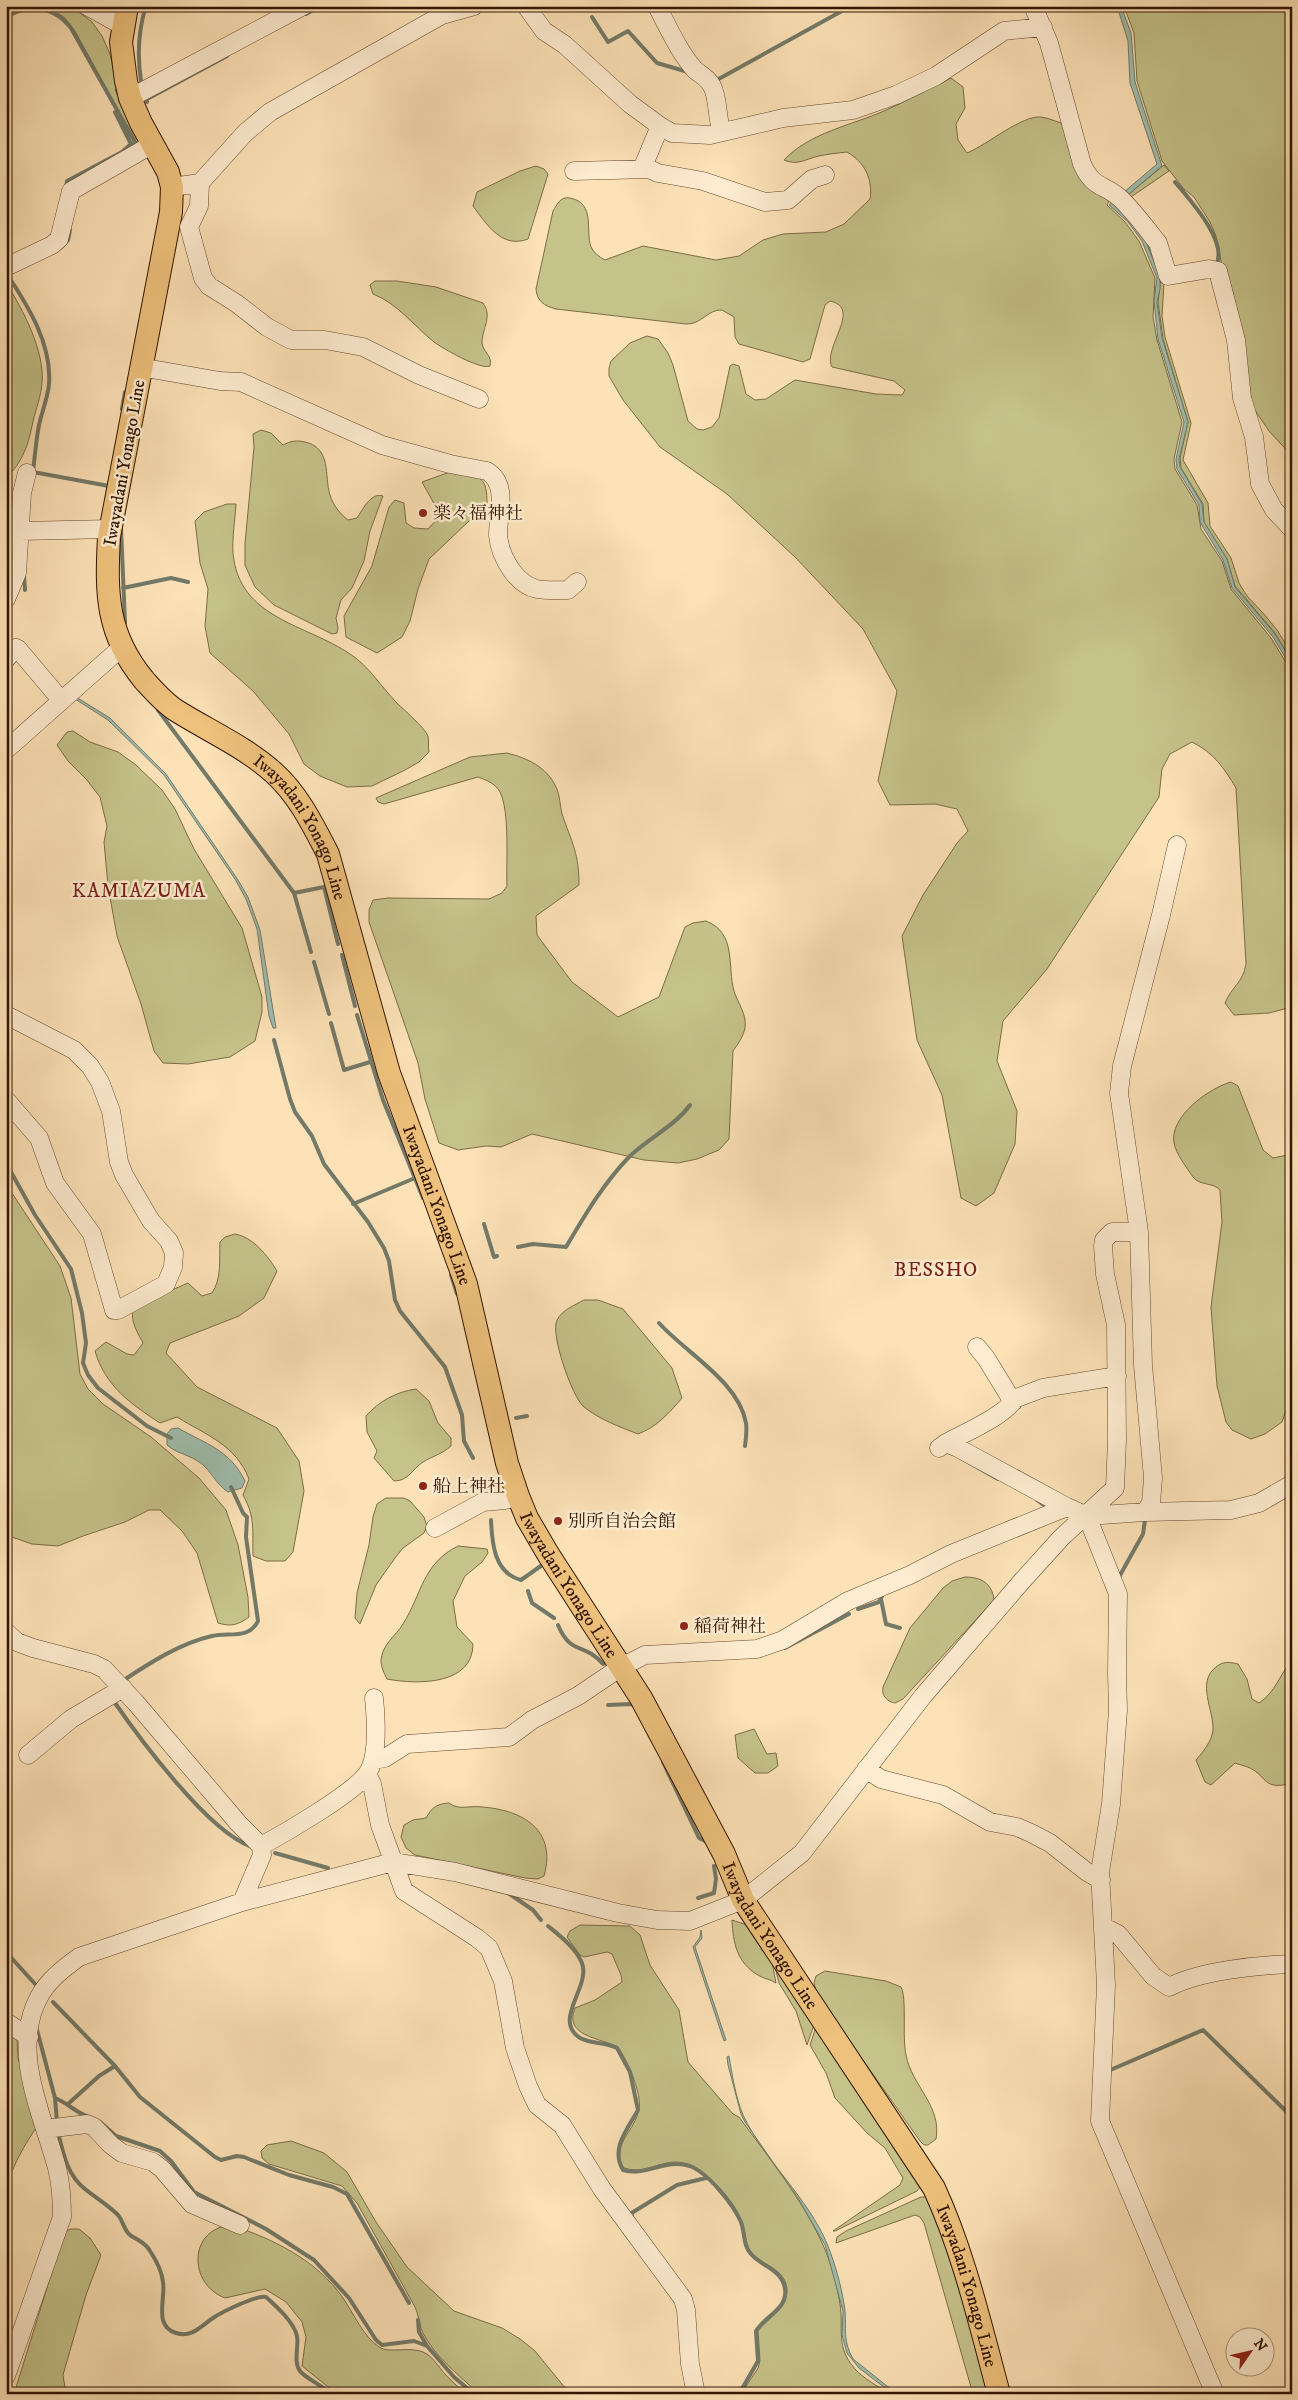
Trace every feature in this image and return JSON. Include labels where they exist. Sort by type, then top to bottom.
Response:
[{"type":"main road","name":"Iwayadani Yonago Line","points":[[125,16],[121,42],[130,98],[168,172],[172,187],[170,212],[111,529],[107,583],[110,612],[122,647],[135,669],[156,694],[274,773],[296,797],[328,854],[386,1064],[466,1284],[507,1463],[527,1518],[552,1562],[641,1698],[724,1854],[743,1900],[934,2188],[946,2214],[969,2284],[999,2394]]},
{"type":"street","points":[[86,6],[125,16]]},
{"type":"street","points":[[130,98],[302,6]]},
{"type":"street","points":[[474,6],[442,16],[270,112],[245,132],[200,184],[199,206],[189,227],[203,278],[209,286],[236,303],[266,327],[291,340],[325,340],[363,347],[419,375],[479,399]]},
{"type":"street","points":[[526,6],[544,31],[565,45],[630,104],[660,126],[672,132],[710,135],[783,118],[853,110],[896,95],[936,76],[1004,31],[1043,27]]},
{"type":"street","points":[[657,6],[686,57],[696,71],[704,76],[712,86],[718,121],[722,131]]},
{"type":"street","points":[[1033,6],[1043,27],[1082,164],[1091,180],[1119,197],[1156,240],[1166,275],[1177,276],[1209,268],[1218,271],[1236,340],[1242,398],[1254,437],[1260,484],[1274,510],[1292,529]]},
{"type":"street","points":[[642,169],[660,126]]},
{"type":"street","points":[[6,267],[52,245],[59,239],[71,191],[154,144]]},
{"type":"street","points":[[574,171],[642,169],[703,181],[760,202],[788,200],[812,179],[825,175]]},
{"type":"street","points":[[172,187],[200,184]]},
{"type":"street","points":[[140,367],[241,382],[382,445],[450,464],[487,471],[492,474],[499,486],[501,503],[499,542],[503,555],[517,577],[530,587],[542,590],[568,590],[577,582]]},
{"type":"street","points":[[6,599],[17,573],[22,493],[27,473]]},
{"type":"street","points":[[20,531],[111,529]]},
{"type":"street","points":[[9,743],[122,647]]},
{"type":"street","points":[[6,659],[18,648],[61,700]]},
{"type":"street","points":[[1145,1512],[1151,1503],[1153,1478],[1144,1365],[1139,1232],[1122,1116],[1120,1082],[1134,1015],[1159,925],[1177,845]]},
{"type":"street","points":[[6,1015],[74,1050],[87,1062],[95,1074],[111,1111],[119,1162],[124,1175],[151,1221],[169,1240],[174,1253],[173,1268],[166,1284],[118,1310],[114,1310],[92,1234],[55,1183],[39,1138],[6,1100]]},
{"type":"street","points":[[6,2376],[62,2217],[62,2195],[57,2168],[30,2074],[29,2037],[38,1998],[63,1970],[79,1957],[242,1902],[346,1872],[394,1862],[455,1872],[618,1913],[657,1920],[690,1921],[743,1900],[802,1853],[923,1696],[1015,1588],[1061,1538],[1087,1516],[1092,1507],[1115,1488],[1116,1325],[1105,1274],[1102,1246],[1104,1240],[1112,1232],[1121,1230],[1139,1232]]},
{"type":"street","points":[[977,1347],[986,1358],[1013,1402]]},
{"type":"street","points":[[1117,1376],[1042,1388],[1014,1399],[1003,1411],[942,1446],[1087,1516],[1145,1512],[1231,1510],[1259,1503],[1292,1484]]},
{"type":"street","points":[[435,1528],[483,1502],[505,1500],[518,1496]]},
{"type":"street","points":[[261,1846],[341,1796],[370,1767],[407,1744],[509,1737],[532,1720],[578,1696],[621,1667],[645,1655],[757,1649],[782,1640],[848,1601],[910,1575],[951,1554],[1067,1507]]},
{"type":"street","points":[[1087,1516],[1118,1594],[1116,1673],[1118,1710],[1112,1804],[1100,1872],[1106,1985],[1100,2121],[1216,2394]]},
{"type":"street","points":[[6,1632],[17,1642],[33,1648],[97,1665],[104,1669],[123,1688],[239,1824],[261,1846],[262,1855],[242,1902]]},
{"type":"street","points":[[28,1755],[71,1719],[123,1688]]},
{"type":"street","points":[[374,1698],[377,1721],[370,1767],[372,1784],[380,1825],[404,1891],[477,1938],[492,1953],[503,1981],[515,2048],[528,2086],[537,2105],[562,2125],[602,2189],[683,2299],[686,2310],[690,2364],[696,2394]]},
{"type":"street","points":[[866,1769],[881,1779],[943,1795],[990,1822],[1018,1827],[1031,1833],[1050,1843],[1087,1872],[1101,1880]]},
{"type":"street","points":[[1104,1927],[1118,1934],[1153,1976],[1169,1987],[1185,1979],[1270,1965],[1292,1964]]},
{"type":"street","points":[[6,2022],[29,2037]]},
{"type":"street","points":[[45,2129],[86,2124],[94,2127],[110,2145],[122,2153],[153,2162],[162,2169],[192,2204],[240,2225]]},
{"type":"shaded area","points":[[44,6],[72,7],[92,22],[102,36],[110,54],[118,88],[115,90],[142,143],[136,147],[136,143],[75,31],[64,17]]},
{"type":"shaded area","points":[[1117,6],[1121,6],[1131,33],[1135,82],[1162,166],[1116,205],[1145,239],[1160,277],[1157,302],[1162,338],[1188,422],[1179,459],[1180,467],[1202,504],[1204,522],[1227,559],[1235,587],[1275,634],[1292,662],[1292,669],[1273,637],[1232,588],[1223,560],[1200,522],[1199,505],[1177,469],[1176,459],[1184,422],[1158,339],[1154,301],[1157,278],[1142,241],[1128,222],[1109,205],[1157,164],[1130,83],[1128,41]]},
{"type":"shaded area","points":[[1124,6],[1292,6],[1292,456],[1269,431],[1252,406],[1242,331],[1222,266],[1216,236],[1210,222],[1194,197],[1183,188],[1162,161],[1137,81],[1134,33]]},
{"type":"shaded area","points":[[951,78],[963,87],[965,108],[956,124],[958,140],[967,153],[1015,125],[1033,118],[1041,117],[1064,124],[1110,199],[1107,205],[1125,222],[1139,241],[1155,278],[1153,317],[1157,340],[1182,422],[1174,459],[1175,469],[1197,505],[1201,529],[1222,561],[1231,589],[1271,638],[1292,672],[1292,1007],[1269,1013],[1234,1015],[1225,1003],[1240,980],[1246,964],[1236,788],[1218,762],[1200,746],[1192,742],[1170,754],[1162,769],[1159,797],[1047,969],[1003,1021],[997,1061],[1017,1111],[1015,1144],[994,1193],[976,1206],[961,1198],[942,1095],[917,1040],[902,936],[923,895],[957,843],[968,831],[957,809],[935,804],[890,805],[878,781],[897,691],[863,629],[796,558],[727,494],[660,447],[623,400],[609,376],[609,368],[611,361],[630,343],[647,336],[658,339],[668,353],[673,365],[688,421],[697,429],[703,430],[712,427],[719,418],[730,366],[733,364],[739,366],[746,394],[755,400],[766,399],[795,380],[876,394],[902,395],[905,390],[894,381],[832,367],[830,359],[840,330],[843,312],[839,305],[830,301],[825,305],[810,359],[803,362],[739,344],[735,337],[734,317],[722,310],[717,310],[691,324],[686,324],[556,309],[542,302],[538,297],[536,289],[553,211],[564,198],[578,201],[583,206],[588,218],[591,247],[597,255],[605,260],[643,246],[716,260],[739,256],[763,240],[783,234],[826,232],[844,224],[870,199],[869,178],[859,161],[847,152],[822,155],[798,162],[784,160],[794,151],[818,136],[884,111]]},
{"type":"shaded area","points":[[1164,165],[1169,171],[1128,199],[1124,198]]},
{"type":"shaded area","points":[[536,166],[544,169],[548,174],[528,239],[510,241],[496,233],[473,206],[477,192],[520,171]]},
{"type":"shaded area","points":[[1153,238],[1164,282],[1162,316],[1165,337],[1191,423],[1183,460],[1208,503],[1210,526],[1231,558],[1239,583],[1247,596],[1277,630],[1292,654],[1292,661],[1275,633],[1235,586],[1227,559],[1204,522],[1203,504],[1181,468],[1180,458],[1188,422],[1163,339],[1158,302],[1161,277],[1145,239]]},
{"type":"shaded area","points":[[375,281],[397,281],[436,287],[483,303],[486,308],[487,318],[482,343],[490,359],[490,366],[471,362],[453,354],[434,342],[398,309],[373,294],[370,285]]},
{"type":"shaded area","points":[[6,283],[32,331],[40,358],[42,383],[27,444],[21,459],[6,478]]},
{"type":"shaded area","points":[[261,430],[271,433],[283,445],[294,441],[302,441],[314,445],[319,450],[325,464],[331,499],[337,509],[348,520],[357,518],[375,496],[383,496],[370,531],[364,561],[352,588],[341,600],[336,618],[337,633],[332,634],[274,605],[255,587],[245,565],[245,544],[254,447],[253,434]]},
{"type":"shaded area","points":[[458,469],[482,480],[486,489],[487,504],[429,559],[418,589],[410,621],[402,637],[377,653],[346,637],[344,616],[372,566],[389,507],[395,500],[404,503],[406,523],[414,528],[428,529],[437,519],[437,509],[422,482]]},
{"type":"shaded area","points":[[227,504],[236,504],[233,553],[238,575],[248,592],[261,606],[277,617],[333,644],[363,664],[428,736],[429,752],[419,762],[372,786],[347,787],[320,776],[304,764],[289,734],[253,691],[210,653],[205,626],[208,589],[200,563],[195,521],[204,512]]},
{"type":"shaded area","points":[[72,697],[76,697],[110,718],[166,774],[238,880],[248,897],[260,930],[276,1028],[273,1028],[269,1016],[257,929],[246,899],[235,879],[164,775],[108,720]]},
{"type":"shaded area","points":[[73,731],[90,742],[118,752],[136,765],[162,790],[175,809],[194,849],[242,928],[262,997],[262,1012],[255,1041],[230,1057],[188,1064],[163,1063],[154,1051],[141,1004],[117,936],[108,886],[104,842],[107,826],[100,797],[68,761],[57,745],[67,732]]},
{"type":"shaded area","points":[[507,753],[536,764],[552,780],[557,790],[562,814],[574,848],[578,864],[579,885],[536,916],[537,935],[572,982],[618,1017],[659,997],[685,927],[693,923],[706,921],[716,926],[727,942],[734,991],[743,1014],[745,1028],[733,1051],[729,1139],[719,1150],[697,1159],[678,1163],[644,1160],[532,1134],[501,1147],[486,1146],[458,1150],[439,1143],[425,1099],[418,1063],[369,922],[369,910],[373,900],[388,898],[489,899],[502,893],[507,886],[507,838],[503,801],[496,786],[478,777],[384,804],[378,802],[376,798],[470,757]]},
{"type":"shaded area","points":[[1231,1082],[1238,1086],[1263,1150],[1273,1158],[1292,1154],[1292,1393],[1282,1422],[1265,1434],[1251,1439],[1232,1430],[1226,1422],[1217,1386],[1211,1307],[1222,1222],[1220,1190],[1214,1186],[1199,1182],[1193,1177],[1179,1156],[1174,1143],[1174,1133],[1178,1123],[1192,1105],[1212,1090]]},
{"type":"shaded area","points":[[6,1184],[60,1266],[71,1298],[80,1374],[88,1389],[103,1404],[151,1437],[199,1478],[226,1510],[238,1545],[248,1597],[249,1617],[241,1622],[231,1625],[218,1623],[197,1553],[182,1531],[160,1510],[149,1510],[125,1522],[58,1546],[32,1544],[6,1535]]},
{"type":"shaded area","points":[[235,1234],[254,1243],[265,1253],[277,1271],[264,1298],[239,1316],[170,1343],[166,1353],[197,1387],[277,1428],[299,1461],[304,1491],[293,1552],[285,1561],[266,1561],[253,1556],[252,1518],[243,1495],[249,1479],[243,1467],[228,1449],[177,1417],[160,1423],[139,1409],[112,1384],[99,1363],[95,1351],[106,1342],[127,1354],[134,1355],[143,1343],[133,1320],[132,1315],[135,1306],[188,1283],[202,1296],[212,1293],[219,1275],[220,1242],[225,1237]]},
{"type":"shaded area","points":[[584,1300],[598,1300],[623,1309],[672,1368],[682,1398],[662,1419],[645,1431],[638,1434],[595,1415],[583,1406],[573,1390],[559,1351],[556,1327],[557,1320],[562,1313]]},
{"type":"shaded area","points":[[416,1389],[429,1401],[438,1423],[451,1438],[451,1446],[423,1462],[407,1477],[394,1481],[374,1458],[377,1451],[367,1432],[366,1416],[388,1398]]},
{"type":"shaded area","points":[[178,1428],[225,1455],[239,1470],[245,1481],[242,1488],[228,1492],[219,1485],[201,1463],[167,1445],[167,1434],[171,1429]]},
{"type":"shaded area","points":[[386,1498],[404,1498],[410,1501],[424,1517],[427,1526],[424,1533],[403,1548],[376,1585],[360,1624],[355,1618],[357,1593],[369,1545],[373,1517],[377,1504]]},
{"type":"shaded area","points":[[458,1546],[487,1549],[488,1553],[482,1562],[465,1576],[453,1601],[457,1627],[473,1644],[471,1658],[464,1668],[454,1675],[442,1679],[414,1682],[387,1679],[381,1663],[384,1649],[403,1624],[430,1571],[446,1553]]},
{"type":"shaded area","points":[[965,1577],[976,1578],[985,1582],[991,1589],[994,1600],[903,1699],[895,1703],[890,1701],[884,1696],[883,1687],[910,1628],[943,1588],[952,1581]]},
{"type":"shaded area","points":[[1292,1660],[1292,1783],[1283,1785],[1271,1784],[1250,1768],[1235,1763],[1211,1785],[1205,1782],[1196,1760],[1209,1742],[1213,1730],[1207,1697],[1207,1680],[1210,1673],[1224,1663],[1238,1664],[1247,1679],[1252,1699],[1259,1703],[1273,1689]]},
{"type":"shaded area","points":[[754,1729],[767,1754],[776,1753],[778,1766],[768,1773],[755,1773],[738,1758],[735,1735]]},
{"type":"shaded area","points":[[449,1803],[457,1807],[497,1809],[523,1818],[533,1825],[541,1835],[546,1846],[547,1860],[544,1876],[538,1879],[525,1878],[415,1855],[406,1848],[401,1837],[404,1825],[413,1820],[426,1818],[435,1807]]},
{"type":"shaded area","points":[[732,1920],[753,1927],[772,1962],[776,1983],[760,1976],[745,1965],[735,1944]]},
{"type":"shaded area","points":[[580,1925],[630,1926],[640,1935],[650,1965],[679,2010],[688,2062],[733,2114],[739,2117],[784,2179],[815,2229],[826,2252],[835,2282],[840,2304],[843,2345],[849,2361],[863,2376],[889,2394],[741,2394],[758,2368],[760,2361],[758,2331],[781,2308],[786,2296],[785,2282],[778,2272],[751,2252],[742,2223],[734,2206],[720,2188],[703,2173],[687,2164],[679,2162],[671,2162],[640,2170],[624,2168],[620,2160],[621,2145],[637,2117],[639,2109],[636,2086],[626,2060],[618,2047],[579,2031],[574,2025],[573,2018],[575,2008],[595,2000],[622,1982],[621,1975],[612,1954],[607,1952],[584,1957],[580,1955],[567,1937],[570,1931]]},
{"type":"shaded area","points":[[701,1930],[702,1938],[695,1947],[726,2040],[724,2041],[693,1947],[700,1937]]},
{"type":"shaded area","points":[[775,1967],[815,2022],[807,2045],[796,2011],[779,1983]]},
{"type":"shaded area","points":[[825,1971],[886,1981],[901,1987],[904,1999],[906,2055],[914,2077],[931,2106],[937,2127],[936,2139],[928,2145],[924,2145],[920,2141],[817,1995],[814,1983],[816,1976]]},
{"type":"shaded area","points":[[817,2024],[920,2187],[917,2191],[835,2231],[833,2231],[900,2185],[903,2178],[885,2148],[867,2133],[835,2098],[826,2073],[810,2045]]},
{"type":"shaded area","points":[[6,2027],[17,2039],[18,2058],[37,2127],[19,2156],[8,2181],[8,2210],[6,2219]]},
{"type":"shaded area","points":[[729,2056],[738,2101],[753,2134],[741,2114],[728,2065],[727,2057]]},
{"type":"shaded area","points":[[291,2141],[324,2153],[347,2172],[376,2222],[407,2267],[454,2311],[502,2328],[520,2339],[535,2351],[570,2394],[479,2394],[448,2366],[428,2342],[422,2331],[415,2307],[357,2203],[342,2186],[269,2164],[262,2158],[261,2151],[267,2145]]},
{"type":"shaded area","points":[[776,2166],[809,2211],[820,2228],[828,2246],[841,2289],[847,2344],[853,2359],[897,2394],[893,2394],[859,2368],[847,2353],[842,2335],[843,2311],[825,2245],[798,2198]]},
{"type":"shaded area","points":[[921,2197],[927,2197],[934,2208],[991,2394],[973,2394],[924,2223],[920,2217],[915,2215],[836,2243],[837,2237],[846,2231]]},
{"type":"shaded area","points":[[231,2225],[278,2244],[307,2262],[332,2285],[343,2298],[363,2331],[379,2347],[388,2350],[417,2350],[427,2354],[467,2394],[337,2394],[302,2366],[306,2337],[302,2322],[286,2302],[265,2289],[225,2298],[213,2291],[204,2281],[199,2270],[200,2246],[207,2236],[217,2229]]},
{"type":"shaded area","points":[[70,2229],[79,2229],[90,2238],[101,2255],[86,2295],[63,2375],[66,2394],[14,2394],[64,2233]]},
{"type":"waterway","points":[[141,81],[139,43],[146,6]]},
{"type":"waterway","points":[[306,14],[320,6]]},
{"type":"waterway","points":[[715,81],[851,6]]},
{"type":"waterway","points":[[6,17],[24,10],[41,9],[57,15],[71,28],[135,142],[133,147]]},
{"type":"waterway","points":[[592,17],[608,42],[628,31],[657,63],[688,72]]},
{"type":"waterway","points":[[147,102],[147,99],[227,56]]},
{"type":"waterway","points":[[66,188],[67,181],[122,152],[131,144],[115,112],[118,111]]},
{"type":"waterway","points":[[1175,182],[1206,221],[1212,233],[1219,256],[1216,265]]},
{"type":"waterway","points":[[60,248],[68,240],[70,230]]},
{"type":"waterway","points":[[9,273],[7,274],[23,299],[43,340],[49,369],[49,384],[39,425],[33,471]]},
{"type":"waterway","points":[[122,409],[125,392]]},
{"type":"waterway","points":[[33,472],[109,486],[109,482]]},
{"type":"waterway","points":[[121,528],[125,623]]},
{"type":"waterway","points":[[24,575],[25,590]]},
{"type":"waterway","points":[[123,588],[171,578],[188,582]]},
{"type":"waterway","points":[[158,710],[294,893],[311,952]]},
{"type":"waterway","points":[[294,893],[324,887],[338,944]]},
{"type":"waterway","points":[[342,955],[355,1006]]},
{"type":"waterway","points":[[314,962],[329,1014]]},
{"type":"waterway","points":[[357,1015],[383,1100],[423,1198]]},
{"type":"waterway","points":[[331,1023],[344,1070],[370,1062]]},
{"type":"waterway","points":[[274,1040],[295,1112],[312,1136],[324,1164],[368,1222],[384,1248],[389,1261],[395,1300],[400,1311],[445,1367],[462,1415],[464,1441],[473,1458]]},
{"type":"waterway","points":[[518,1247],[533,1244],[566,1247],[595,1200],[620,1167],[636,1150],[669,1126],[690,1105]]},
{"type":"waterway","points":[[6,1163],[35,1215],[71,1269],[82,1313],[86,1343],[83,1363],[88,1375],[98,1388],[147,1426],[171,1438]]},
{"type":"waterway","points":[[353,1204],[415,1178]]},
{"type":"waterway","points":[[484,1224],[494,1257],[497,1256]]},
{"type":"waterway","points":[[451,1275],[457,1294]]},
{"type":"waterway","points":[[659,1323],[723,1381],[733,1394],[741,1408],[746,1423],[745,1446]]},
{"type":"waterway","points":[[516,1418],[527,1416]]},
{"type":"waterway","points":[[961,1458],[998,1479]]},
{"type":"waterway","points":[[124,1680],[156,1660],[189,1643],[212,1636],[244,1633],[254,1627],[258,1621],[246,1537],[247,1517],[243,1513],[231,1487]]},
{"type":"waterway","points":[[1037,1500],[1045,1506]]},
{"type":"waterway","points":[[491,1520],[496,1556],[505,1571],[521,1580],[545,1563]]},
{"type":"waterway","points":[[1119,1577],[1143,1534],[1145,1520]]},
{"type":"waterway","points":[[528,1591],[532,1603],[554,1618]]},
{"type":"waterway","points":[[858,1609],[879,1602],[883,1594]]},
{"type":"waterway","points":[[881,1599],[886,1624],[900,1628]]},
{"type":"waterway","points":[[785,1648],[849,1614]]},
{"type":"waterway","points":[[558,1625],[568,1641],[590,1653],[603,1664]]},
{"type":"waterway","points":[[113,1700],[139,1737],[195,1803],[233,1837],[250,1846]]},
{"type":"waterway","points":[[608,1705],[632,1704],[635,1707]]},
{"type":"waterway","points":[[663,1762],[699,1838],[707,1842]]},
{"type":"waterway","points":[[275,1853],[328,1868]]},
{"type":"waterway","points":[[698,1898],[714,1893],[716,1879],[714,1866]]},
{"type":"waterway","points":[[508,1893],[533,1910],[541,1920]]},
{"type":"waterway","points":[[548,1926],[572,1947],[582,1963],[582,1982],[571,2013],[572,2031],[584,2040],[617,2048],[630,2072],[638,2110],[625,2131],[619,2147],[618,2154],[623,2170],[631,2172],[640,2171],[672,2164],[690,2166],[697,2170],[712,2182],[732,2207],[741,2222],[748,2251],[776,2273],[783,2282],[785,2289],[783,2302],[756,2331],[758,2361],[739,2394]]},
{"type":"waterway","points":[[6,1952],[36,1985]]},
{"type":"waterway","points":[[53,2002],[115,2066],[140,2097],[215,2157],[221,2160],[237,2156],[244,2157],[289,2175],[333,2187],[347,2194],[409,2303]]},
{"type":"waterway","points":[[37,2030],[55,2098],[57,2122]]},
{"type":"waterway","points":[[1108,2071],[1203,2030],[1292,2117]]},
{"type":"waterway","points":[[68,2104],[99,2076],[115,2066]]},
{"type":"waterway","points":[[55,2098],[89,2117]]},
{"type":"waterway","points":[[100,2122],[116,2136],[160,2151],[171,2161],[194,2192],[266,2229],[314,2260],[349,2298],[376,2340],[382,2345],[414,2341],[427,2346],[454,2377],[474,2394]]},
{"type":"waterway","points":[[58,2132],[67,2163],[74,2177],[85,2189],[118,2215],[128,2233],[146,2245],[154,2258],[163,2282],[162,2311],[165,2324],[169,2329],[176,2333],[192,2333],[231,2308],[247,2301],[266,2297],[284,2315],[295,2331],[297,2336],[297,2363],[300,2371],[331,2394]]},
{"type":"waterway","points":[[632,2216],[630,2214],[677,2185],[706,2178]]},
{"type":"waterway","points":[[418,2320],[419,2332],[427,2346]]},
{"type":"place","name":"楽々福神社","points":[[423,513]]},
{"type":"place","name":"船上神社","points":[[423,1486]]},
{"type":"place","name":"別所自治会館","points":[[558,1521]]},
{"type":"place","name":"稲荷神社","points":[[684,1626]]},
{"type":"district","name":"KAMIAZUMA","points":[[139,890]]},
{"type":"district","name":"BESSHO","points":[[936,1269]]}]
